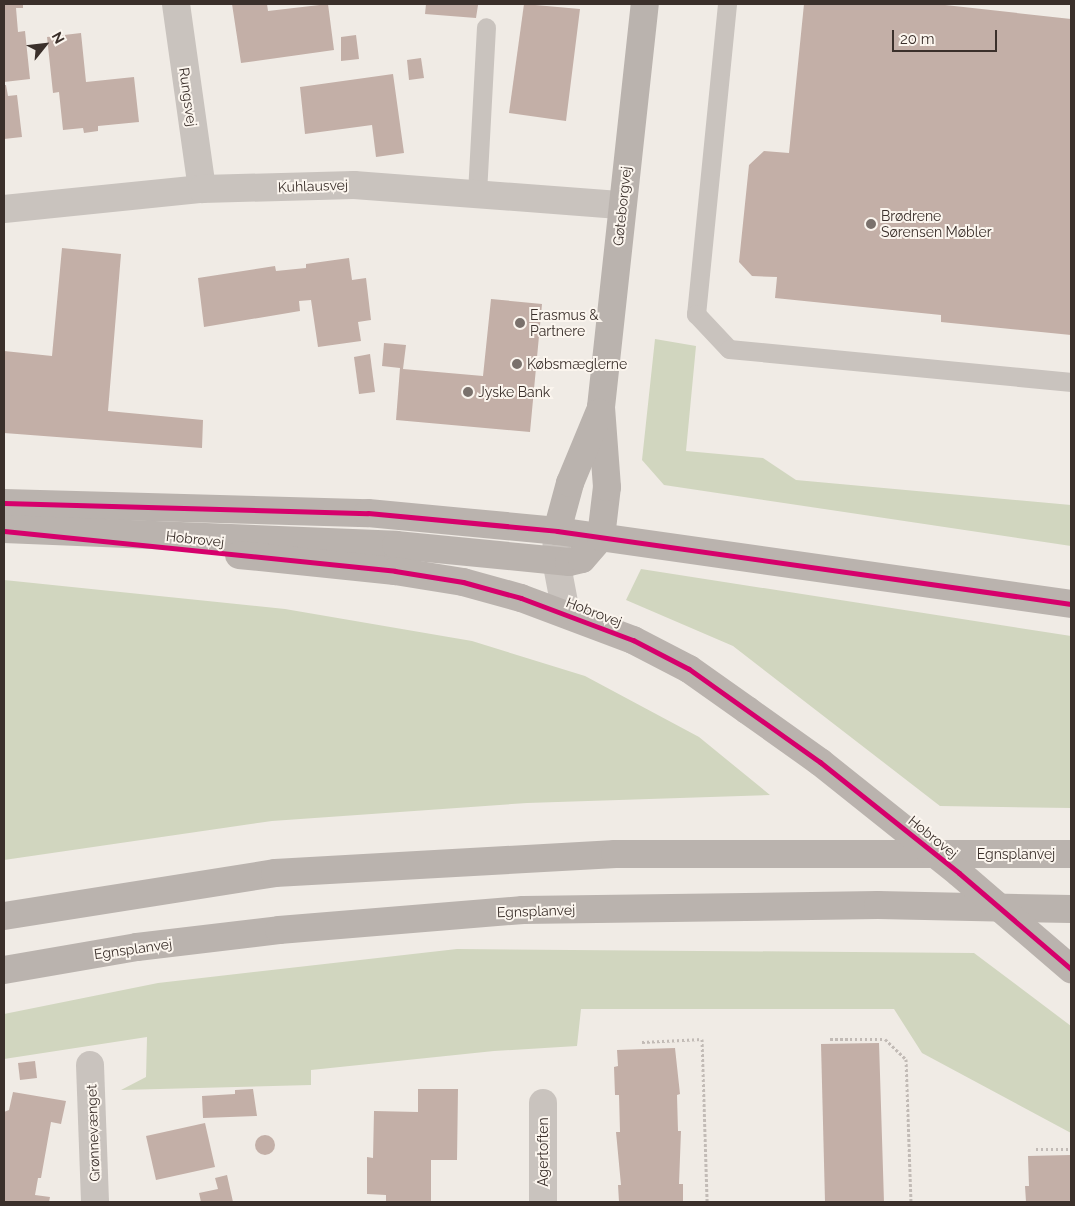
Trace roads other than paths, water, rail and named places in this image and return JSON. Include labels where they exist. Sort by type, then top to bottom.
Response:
[{"type":"main road","name":"Gøteborgvej","points":[[601,537],[607,487],[601,408],[645,4]]},
{"type":"main road","name":"Gøteborgvej","points":[[557,531],[570,482],[601,408]]},
{"type":"main road","name":"Hobrovej","points":[[4,503],[368,513],[557,531],[1071,604]]},
{"type":"main road","name":"Hobrovej","points":[[4,530],[395,571],[463,582],[566,613],[633,640],[689,669],[820,762],[959,873],[1071,969]]},
{"type":"main road","points":[[4,530],[396,545],[556,560],[582,559],[601,537]]},
{"type":"main road","name":"Egnsplanvej","points":[[4,916],[285,873],[615,854],[1071,854]]},
{"type":"main road","name":"Egnsplanvej","points":[[4,970],[137,947],[232,936],[524,910],[878,905],[1071,909]]},
{"type":"street","name":"Rungsvej","points":[[176,4],[202,189]]},
{"type":"street","name":"Kuhlausvej","points":[[4,210],[202,189],[354,184],[622,205]]},
{"type":"street","points":[[557,531],[556,560],[566,613]]},
{"type":"street","name":"Grønnevænget","points":[[90,1065],[95,1202]]},
{"type":"street","name":"Agertoften","points":[[543,1103],[544,1202]]},
{"type":"lane","points":[[727,4],[696,314],[730,350],[1071,382]]},
{"type":"lane","points":[[477,193],[486,28]]},
{"type":"place","name":"Brødrene Sørensen Møbler","points":[[871,224]]},
{"type":"place","name":"Erasmus & Partnere","points":[[520,323]]},
{"type":"place","name":"Købsmæglerne","points":[[517,364]]},
{"type":"place","name":"Jyske Bank","points":[[468,392]]}]
